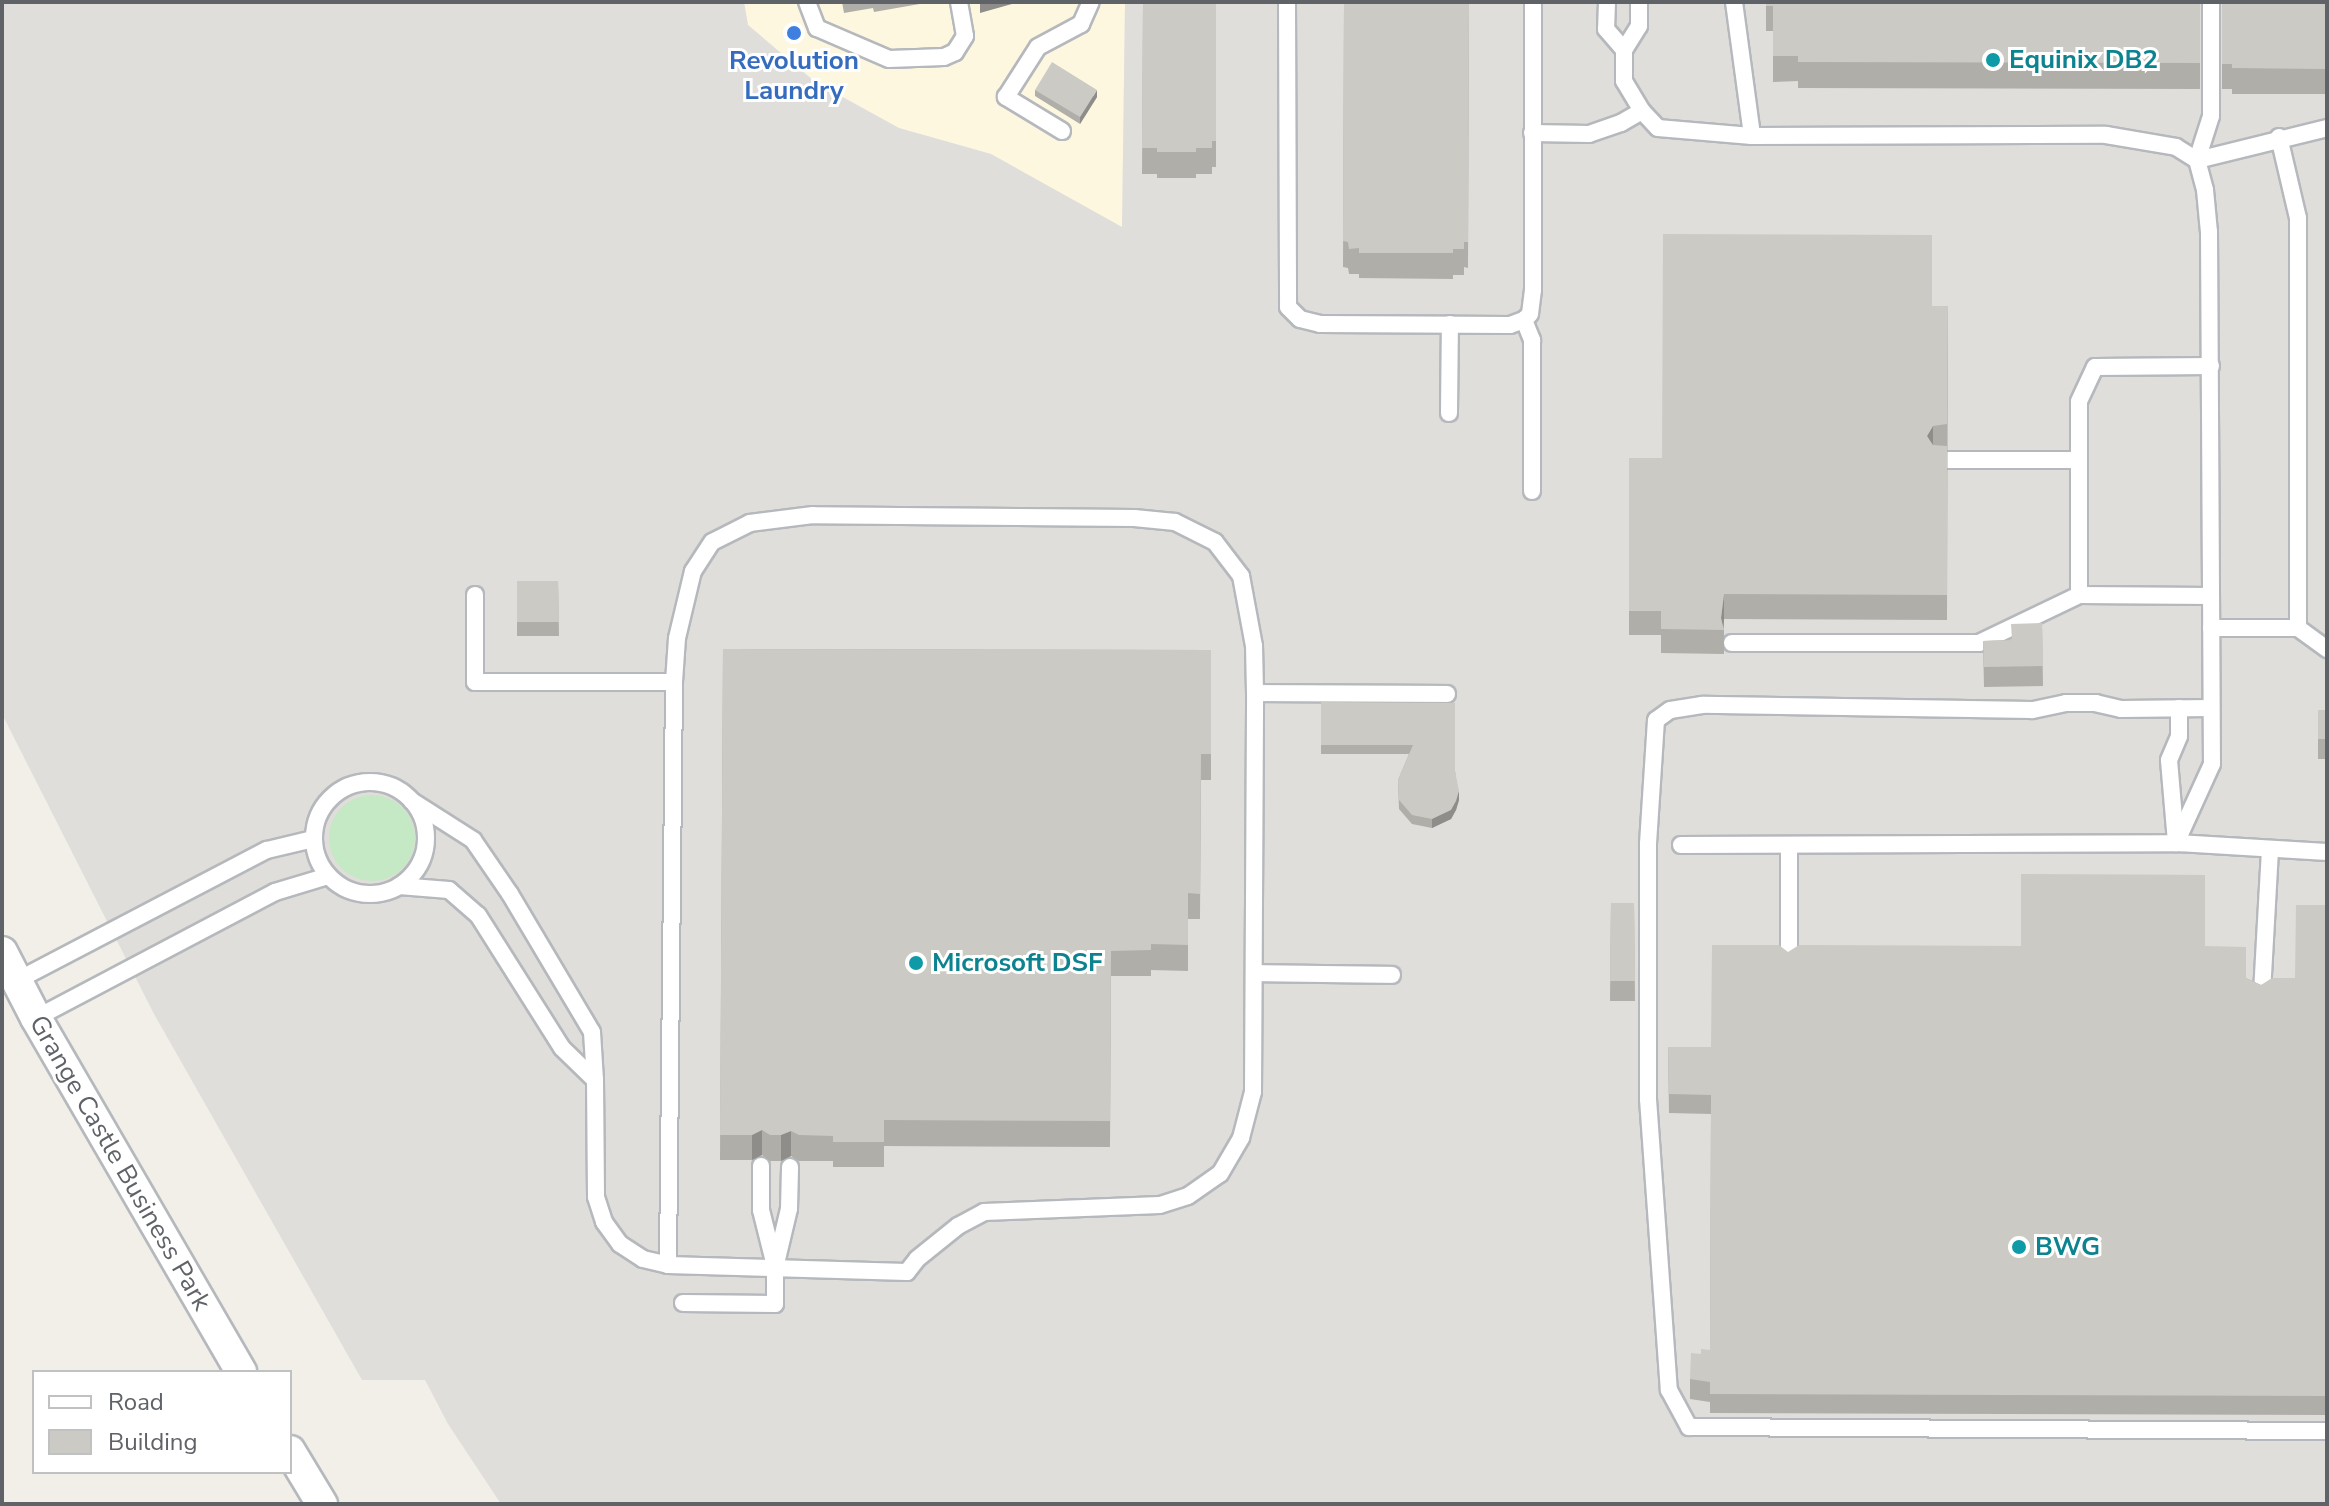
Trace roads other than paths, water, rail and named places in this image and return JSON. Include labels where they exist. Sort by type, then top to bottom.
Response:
[{"type":"street","name":"Grange Castle Business Park","points":[[2,952],[36,1018],[240,1370]]},
{"type":"street","points":[[292,1454],[322,1504]]},
{"type":"lane","points":[[807,2],[817,28],[889,59],[944,57],[955,52],[965,36],[959,2]]},
{"type":"lane","points":[[1062,131],[1006,97],[1038,47],[1081,24],[1091,2]]},
{"type":"lane","points":[[1287,2],[1288,307],[1294,315],[1310,323],[1510,325],[1530,314],[1533,290],[1533,2]]},
{"type":"lane","points":[[1607,2],[1606,29],[1624,50]]},
{"type":"lane","points":[[1639,2],[1639,26],[1624,50],[1624,81],[1642,111],[1658,128],[1752,136],[2106,135],[2176,147],[2197,160],[2279,137],[2327,128]]},
{"type":"lane","points":[[1734,2],[1752,136]]},
{"type":"lane","points":[[2176,843],[2212,764],[2209,232],[2205,190],[2197,160],[2211,116],[2211,2]]},
{"type":"lane","points":[[1532,133],[1589,134],[1621,123],[1642,111]]},
{"type":"lane","points":[[2279,137],[2298,218],[2298,628]]},
{"type":"lane","points":[[1524,320],[1532,340],[1532,491]]},
{"type":"lane","points":[[1449,413],[1450,324]]},
{"type":"lane","points":[[2079,595],[2079,402],[2095,367],[2211,366]]},
{"type":"lane","points":[[1938,460],[2079,460]]},
{"type":"lane","points":[[412,801],[422,818],[425,847],[414,873],[399,886],[381,894],[361,894],[343,888],[320,865],[313,839],[316,820],[326,803],[350,786],[378,783],[397,789],[473,840],[510,894],[592,1032],[596,1197],[604,1222],[620,1244],[643,1259],[668,1265],[907,1272],[917,1259],[958,1226],[984,1212],[1127,1209],[1160,1205],[1206,1186],[1233,1157],[1247,1120],[1254,1069],[1254,646],[1241,576],[1215,542],[1175,522],[1134,518],[813,515],[750,523],[712,542],[693,571],[677,638],[674,682],[668,1265]]},
{"type":"lane","points":[[475,595],[475,682],[674,682]]},
{"type":"lane","points":[[1732,643],[1979,643],[2079,595],[2211,596]]},
{"type":"lane","points":[[2211,628],[2298,628],[2327,649]]},
{"type":"lane","points":[[1255,693],[1447,694]]},
{"type":"lane","points":[[2211,708],[2121,709],[2096,703],[2066,703],[2032,710],[1702,705],[1670,710],[1656,720],[1648,844],[1648,1099],[1669,1390],[1689,1427],[1702,1428],[2327,1431]]},
{"type":"lane","points":[[2176,843],[2169,760],[2179,736],[2179,708]]},
{"type":"lane","points":[[16,981],[267,850],[313,839]]},
{"type":"lane","points":[[1681,845],[2176,843],[2327,852]]},
{"type":"lane","points":[[1789,845],[1789,960]]},
{"type":"lane","points":[[2262,993],[2270,849]]},
{"type":"lane","points":[[36,1018],[275,892],[328,876]]},
{"type":"lane","points":[[399,886],[449,890],[478,915],[562,1048],[595,1080]]},
{"type":"lane","points":[[1254,973],[1392,975]]},
{"type":"lane","points":[[761,1166],[761,1210],[775,1268]]},
{"type":"lane","points":[[683,1303],[775,1304],[775,1268],[789,1209],[790,1167]]},
{"type":"place","name":"Revolution Laundry","points":[[794,33]]},
{"type":"place","name":"Equinix DB2","points":[[1993,60]]},
{"type":"place","name":"Microsoft DSF","points":[[916,963]]},
{"type":"place","name":"BWG","points":[[2019,1247]]}]
